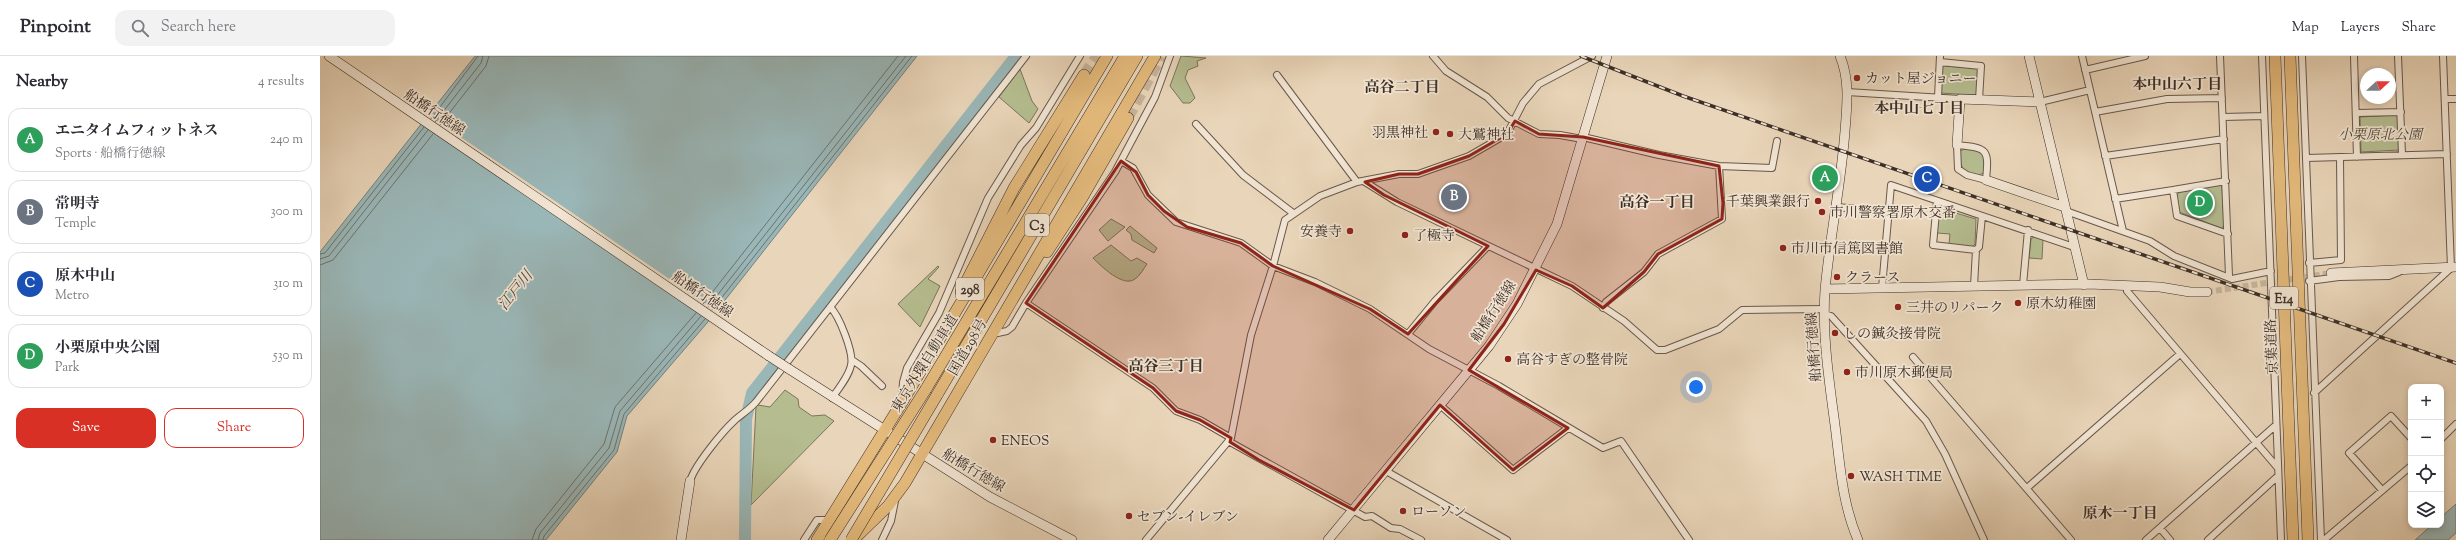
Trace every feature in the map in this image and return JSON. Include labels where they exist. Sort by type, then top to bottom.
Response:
[{"type":"highway","name":"国道298号","points":[[817,540],[902,404],[1107,56]]},
{"type":"highway","name":"東京外環自動車道","points":[[830,540],[926,389],[1125,56]]},
{"type":"highway","name":"東京外環自動車道","points":[[852,540],[1137,56]]},
{"type":"highway","name":"国道298号","points":[[852,540],[874,521],[897,493],[922,455],[992,335],[1010,301],[1155,56]]},
{"type":"highway","name":"京葉道路","points":[[2275,56],[2293,540]]},
{"type":"highway","name":"E14","points":[[2290,56],[2308,540]]},
{"type":"highway","points":[[940,338],[974,264],[1014,188],[1084,75]]},
{"type":"highway","points":[[1010,301],[1066,225],[1128,118]]},
{"type":"main road","name":"船橋行徳線","points":[[328,56],[832,398],[990,496],[1072,540]]},
{"type":"main road","name":"船橋行徳線","points":[[1328,540],[1469,370],[1504,324],[1536,270],[1557,224],[1607,56]]},
{"type":"main road","name":"船橋行徳線","points":[[1840,56],[1848,92],[1843,163],[1825,289],[1825,312],[1828,371],[1843,489],[1848,519],[1858,540]]},
{"type":"main road","points":[[2029,56],[2084,284]]},
{"type":"main road","points":[[1957,145],[1960,99],[2040,102]]},
{"type":"main road","points":[[1986,180],[2066,209]]},
{"type":"main road","points":[[2331,273],[2454,268]]},
{"type":"main road","points":[[1825,289],[2084,284],[2207,292]]},
{"type":"main road","points":[[681,540],[690,481]]},
{"type":"street","points":[[690,481],[696,469],[728,428],[753,406],[1026,56]]},
{"type":"street","points":[[902,404],[903,382],[908,368],[939,313],[986,202],[1021,145],[1036,128],[1080,56]]},
{"type":"street","points":[[992,335],[1010,330],[1026,303],[1121,161],[1155,97],[1170,56]]},
{"type":"street","points":[[1433,56],[1446,71],[1477,88],[1488,97],[1501,113],[1539,134],[1560,134],[1719,166],[1772,168],[1777,141]]},
{"type":"street","points":[[1146,540],[1231,440],[1245,360],[1273,266],[1280,232],[1285,220],[1293,213],[1320,196],[1357,182],[1366,182],[1399,174],[1418,174],[1462,159],[1507,134],[1523,103],[1539,84],[1592,56]]},
{"type":"street","points":[[2082,56],[2123,231]]},
{"type":"street","points":[[2085,70],[2145,56]]},
{"type":"street","points":[[2220,56],[2229,276]]},
{"type":"street","points":[[2262,56],[2281,540]]},
{"type":"street","points":[[2302,56],[2309,281],[2322,540]]},
{"type":"street","points":[[2354,56],[2358,157]]},
{"type":"street","points":[[2398,56],[2402,154]]},
{"type":"street","points":[[2314,392],[2454,268],[2444,99],[2443,56]]},
{"type":"street","points":[[1938,98],[1940,59],[1981,66],[1979,100]]},
{"type":"street","points":[[1277,76],[1357,182]]},
{"type":"street","points":[[2040,102],[2090,90]]},
{"type":"street","points":[[1848,92],[1960,99]]},
{"type":"street","points":[[2095,112],[2166,99],[2222,98]]},
{"type":"street","points":[[2444,99],[2456,99]]},
{"type":"street","points":[[2357,113],[2401,112]]},
{"type":"street","points":[[2223,118],[2264,116]]},
{"type":"street","points":[[1196,124],[1243,176],[1293,213]]},
{"type":"street","points":[[2105,156],[2224,138]]},
{"type":"street","points":[[1957,145],[1980,147],[1986,152],[1988,159],[1986,180],[1967,175],[1958,169],[1957,145]]},
{"type":"street","points":[[2306,158],[2402,154],[2447,154]]},
{"type":"street","points":[[2309,263],[2341,260],[2340,157]]},
{"type":"street","points":[[1121,161],[1136,172],[1148,195],[1176,222],[1241,243],[1273,266],[1315,282],[1370,309],[1428,349],[1469,370],[1603,448],[1621,441],[1689,540]]},
{"type":"street","points":[[1603,308],[1606,302],[1644,272],[1658,254],[1722,219],[1719,166]]},
{"type":"street","points":[[2115,199],[2226,181]]},
{"type":"street","points":[[1366,182],[1384,195],[1536,270],[1572,286],[1624,321],[1657,350],[1665,350],[1719,328],[1742,310],[1825,312],[1831,316],[1926,421],[1945,454],[1984,540]]},
{"type":"street","points":[[1882,288],[1891,185],[2028,230],[2074,247]]},
{"type":"street","points":[[2173,190],[2177,216],[2228,234]]},
{"type":"street","points":[[1937,201],[1933,245],[1976,250]]},
{"type":"street","points":[[1837,207],[1889,212]]},
{"type":"street","points":[[2066,209],[2150,241],[2174,256],[2229,276],[2232,279],[2271,271]]},
{"type":"street","points":[[1974,286],[1976,250],[1979,247],[1982,216]]},
{"type":"street","points":[[2023,285],[2028,230]]},
{"type":"street","points":[[1408,334],[1435,301],[1488,246]]},
{"type":"street","points":[[2309,281],[2339,277],[2389,276],[2403,271]]},
{"type":"street","points":[[2127,286],[2126,291],[2278,467]]},
{"type":"street","points":[[1026,303],[1153,388],[1176,411],[1200,420],[1329,499],[1354,510],[1365,517],[1372,516],[1391,528],[1400,529],[1420,540]]},
{"type":"street","points":[[830,307],[838,316],[852,360],[849,371],[832,398]]},
{"type":"street","points":[[2027,488],[2180,354]]},
{"type":"street","points":[[1913,357],[2071,540]]},
{"type":"street","points":[[852,360],[861,366],[882,386]]},
{"type":"street","points":[[1440,406],[1513,470],[1568,428]]},
{"type":"street","points":[[2382,490],[2348,452],[2391,416],[2408,435]]},
{"type":"street","points":[[2444,436],[2456,424]]},
{"type":"street","points":[[2146,540],[2276,425]]},
{"type":"street","points":[[2322,540],[2408,468]]},
{"type":"street","points":[[1386,471],[1507,540]]},
{"type":"street","points":[[2208,540],[2278,476]]},
{"type":"street","points":[[882,540],[891,521],[897,493]]},
{"type":"street","points":[[804,540],[817,520],[830,520]]},
{"type":"street","points":[[2160,528],[2170,540]]},
{"type":"highlighted area","points":[[1515,121],[1539,134],[1583,137],[1719,166],[1723,203],[1722,219],[1658,254],[1644,272],[1603,308],[1572,286],[1536,270],[1504,324],[1469,370],[1568,428],[1513,470],[1440,405],[1354,510],[1259,460],[1230,442],[1231,438],[1200,420],[1176,411],[1153,388],[1026,303],[1121,161],[1136,172],[1148,195],[1164,211],[1187,227],[1241,243],[1273,266],[1370,309],[1408,334],[1488,246],[1384,195],[1365,182],[1399,174],[1418,174],[1469,156],[1507,134]]},
{"type":"green space","points":[[1181,56],[1206,58],[1197,61],[1198,66],[1188,70],[1185,78],[1195,98],[1190,103],[1183,103],[1170,86]]},
{"type":"green space","points":[[1941,67],[1977,68],[1979,70],[1977,95],[1939,93]]},
{"type":"green space","points":[[1020,69],[1032,101],[1038,109],[1029,123],[999,97]]},
{"type":"green space","name":"小栗原北公園","points":[[2398,115],[2399,150],[2361,152],[2360,117]]},
{"type":"green space","points":[[1967,148],[1982,152],[1985,160],[1984,173],[1972,175],[1964,171],[1960,151]]},
{"type":"green space","points":[[2220,185],[2222,187],[2224,226],[2221,228],[2179,212],[2177,195],[2179,192]]},
{"type":"green space","points":[[1939,208],[1976,219],[1975,244],[1972,247],[1949,244],[1950,234],[1937,233]]},
{"type":"green space","points":[[1111,219],[1125,227],[1108,241],[1099,230]]},
{"type":"green space","points":[[1130,226],[1157,248],[1154,253],[1132,240],[1131,234],[1126,230]]},
{"type":"green space","points":[[2034,237],[2043,239],[2042,259],[2029,258],[2031,239]]},
{"type":"green space","points":[[1111,245],[1131,261],[1137,258],[1147,264],[1137,278],[1130,281],[1124,281],[1112,275],[1093,258]]},
{"type":"green space","points":[[938,266],[939,267],[928,279],[940,286],[920,327],[898,304]]},
{"type":"green space","points":[[785,390],[798,399],[799,407],[812,416],[825,415],[834,421],[751,505],[756,407],[758,405],[770,407]]},
{"type":"water","name":"江戸川","points":[[475,56],[917,56],[707,323],[627,416],[617,452],[546,540],[320,540],[320,252]]},
{"type":"water","points":[[2456,504],[2456,533],[2448,540],[2415,540],[2429,528],[2444,528],[2444,514]]},
{"type":"pier","points":[[427,114],[718,312],[711,321],[420,123]]},
{"type":"waterway","points":[[745,540],[746,419],[752,393],[1016,56]]},
{"type":"tunnel","points":[[1084,75],[1097,56]]},
{"type":"tunnel","points":[[1128,118],[1161,56]]},
{"type":"tunnel","points":[[2207,292],[2331,273]]},
{"type":"railway","points":[[1581,56],[1683,96],[2456,363]]},
{"type":"place","name":"カット屋ジョニー","points":[[1857,78]]},
{"type":"place","name":"羽黒神社","points":[[1436,132]]},
{"type":"place","name":"大鷲神社","points":[[1450,134]]},
{"type":"place","name":"エニタイムフィットネス","points":[[1825,178]]},
{"type":"place","name":"原木中山","points":[[1927,179]]},
{"type":"place","name":"常明寺","points":[[1454,197]]},
{"type":"place","name":"千葉興業銀行","points":[[1818,201]]},
{"type":"place","name":"小栗原中央公園","points":[[2200,203]]},
{"type":"place","name":"市川警察署原木交番","points":[[1822,212]]},
{"type":"place","name":"安養寺","points":[[1350,231]]},
{"type":"place","name":"了極寺","points":[[1405,235]]},
{"type":"place","name":"市川市信篤図書館","points":[[1783,248]]},
{"type":"place","name":"クラース","points":[[1837,277]]},
{"type":"place","name":"原木幼稚園","points":[[2018,303]]},
{"type":"place","name":"三井のリパーク","points":[[1898,307]]},
{"type":"place","name":"しの鍼灸接骨院","points":[[1835,333]]},
{"type":"place","name":"高谷すぎの整骨院","points":[[1508,359]]},
{"type":"place","name":"市川原木郵便局","points":[[1847,372]]},
{"type":"place","name":"ENEOS","points":[[993,440]]},
{"type":"place","name":"WASH TIME","points":[[1851,476]]},
{"type":"place","name":"ローソン","points":[[1403,511]]},
{"type":"place","name":"セブン-イレブン","points":[[1129,516]]},
{"type":"district","name":"本中山六丁目","points":[[2177,84]]},
{"type":"district","name":"高谷二丁目","points":[[1402,87]]},
{"type":"district","name":"本中山七丁目","points":[[1919,108]]},
{"type":"district","name":"高谷一丁目","points":[[1657,202]]},
{"type":"district","name":"高谷三丁目","points":[[1166,366]]},
{"type":"district","name":"原木一丁目","points":[[2120,513]]}]
